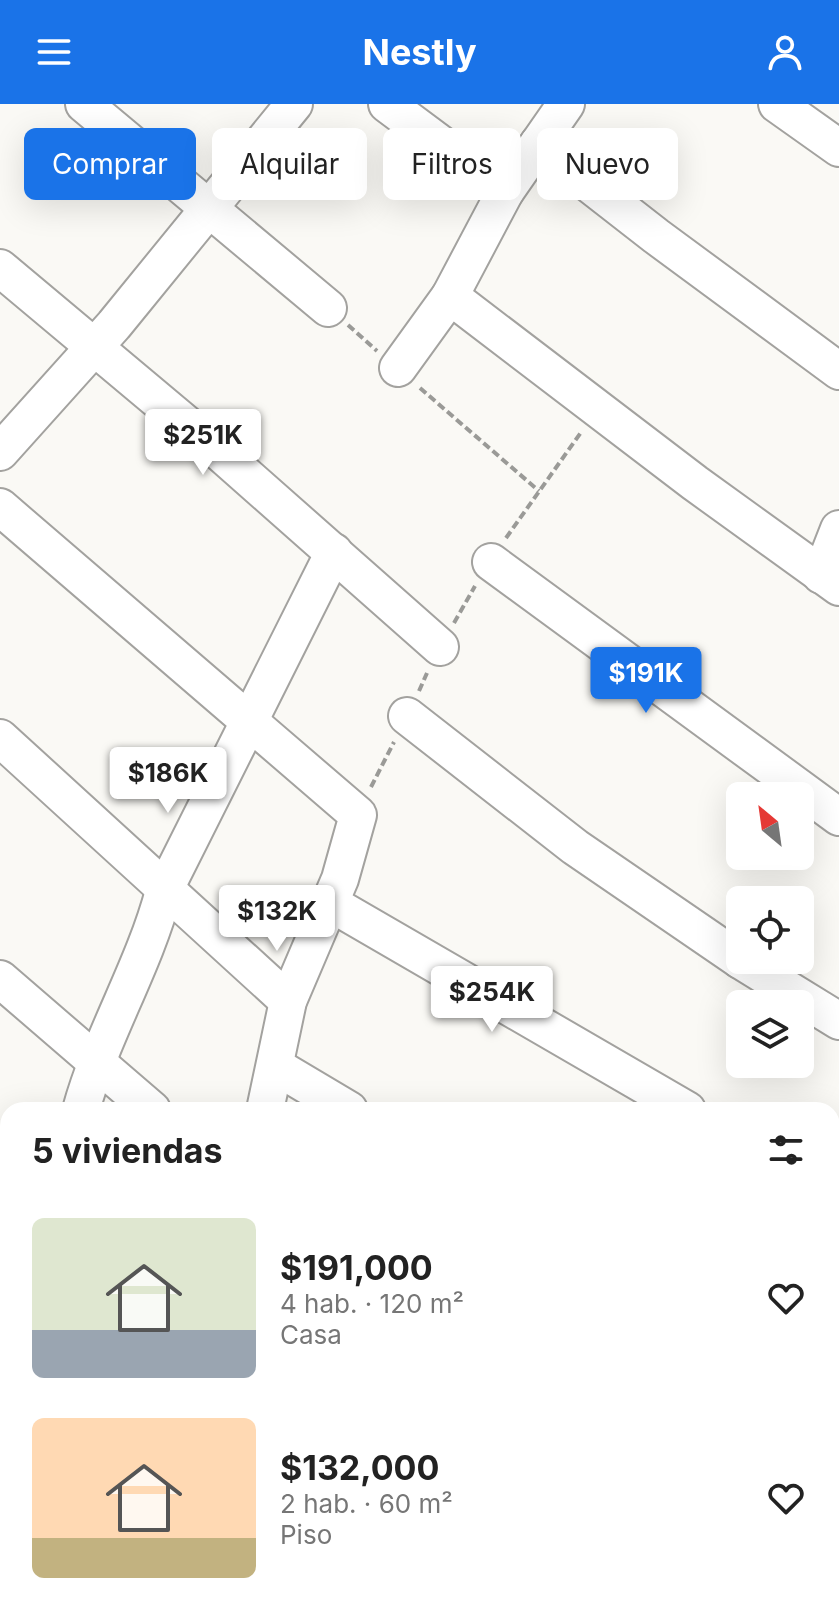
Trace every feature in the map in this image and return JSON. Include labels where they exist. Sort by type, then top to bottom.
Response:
[{"type":"street","points":[[84,104],[328,308]]},
{"type":"street","points":[[0,452],[94,347],[294,104]]},
{"type":"street","points":[[387,104],[419,128]]},
{"type":"street","points":[[549,128],[566,104]]},
{"type":"street","points":[[782,105],[839,148]]},
{"type":"street","points":[[521,169],[537,145]]},
{"type":"street","points":[[398,368],[450,296],[501,200]]},
{"type":"street","points":[[609,200],[839,371]]},
{"type":"street","points":[[0,268],[334,552],[440,647]]},
{"type":"street","points":[[450,296],[830,581],[839,529]]},
{"type":"street","points":[[0,507],[358,815],[330,903],[288,1001],[267,1102]]},
{"type":"street","points":[[84,1102],[97,1061],[153,932],[164,891],[334,552]]},
{"type":"street","points":[[491,562],[839,817]]},
{"type":"street","points":[[407,716],[575,847],[726,950]]},
{"type":"street","points":[[0,738],[288,1001]]},
{"type":"street","points":[[330,903],[673,1102]]},
{"type":"street","points":[[763,974],[839,1021]]},
{"type":"street","points":[[0,979],[143,1102]]},
{"type":"street","points":[[275,1066],[336,1102]]},
{"type":"path","points":[[328,308],[539,491]]},
{"type":"path","points":[[358,815],[440,647],[491,562],[597,409]]}]
